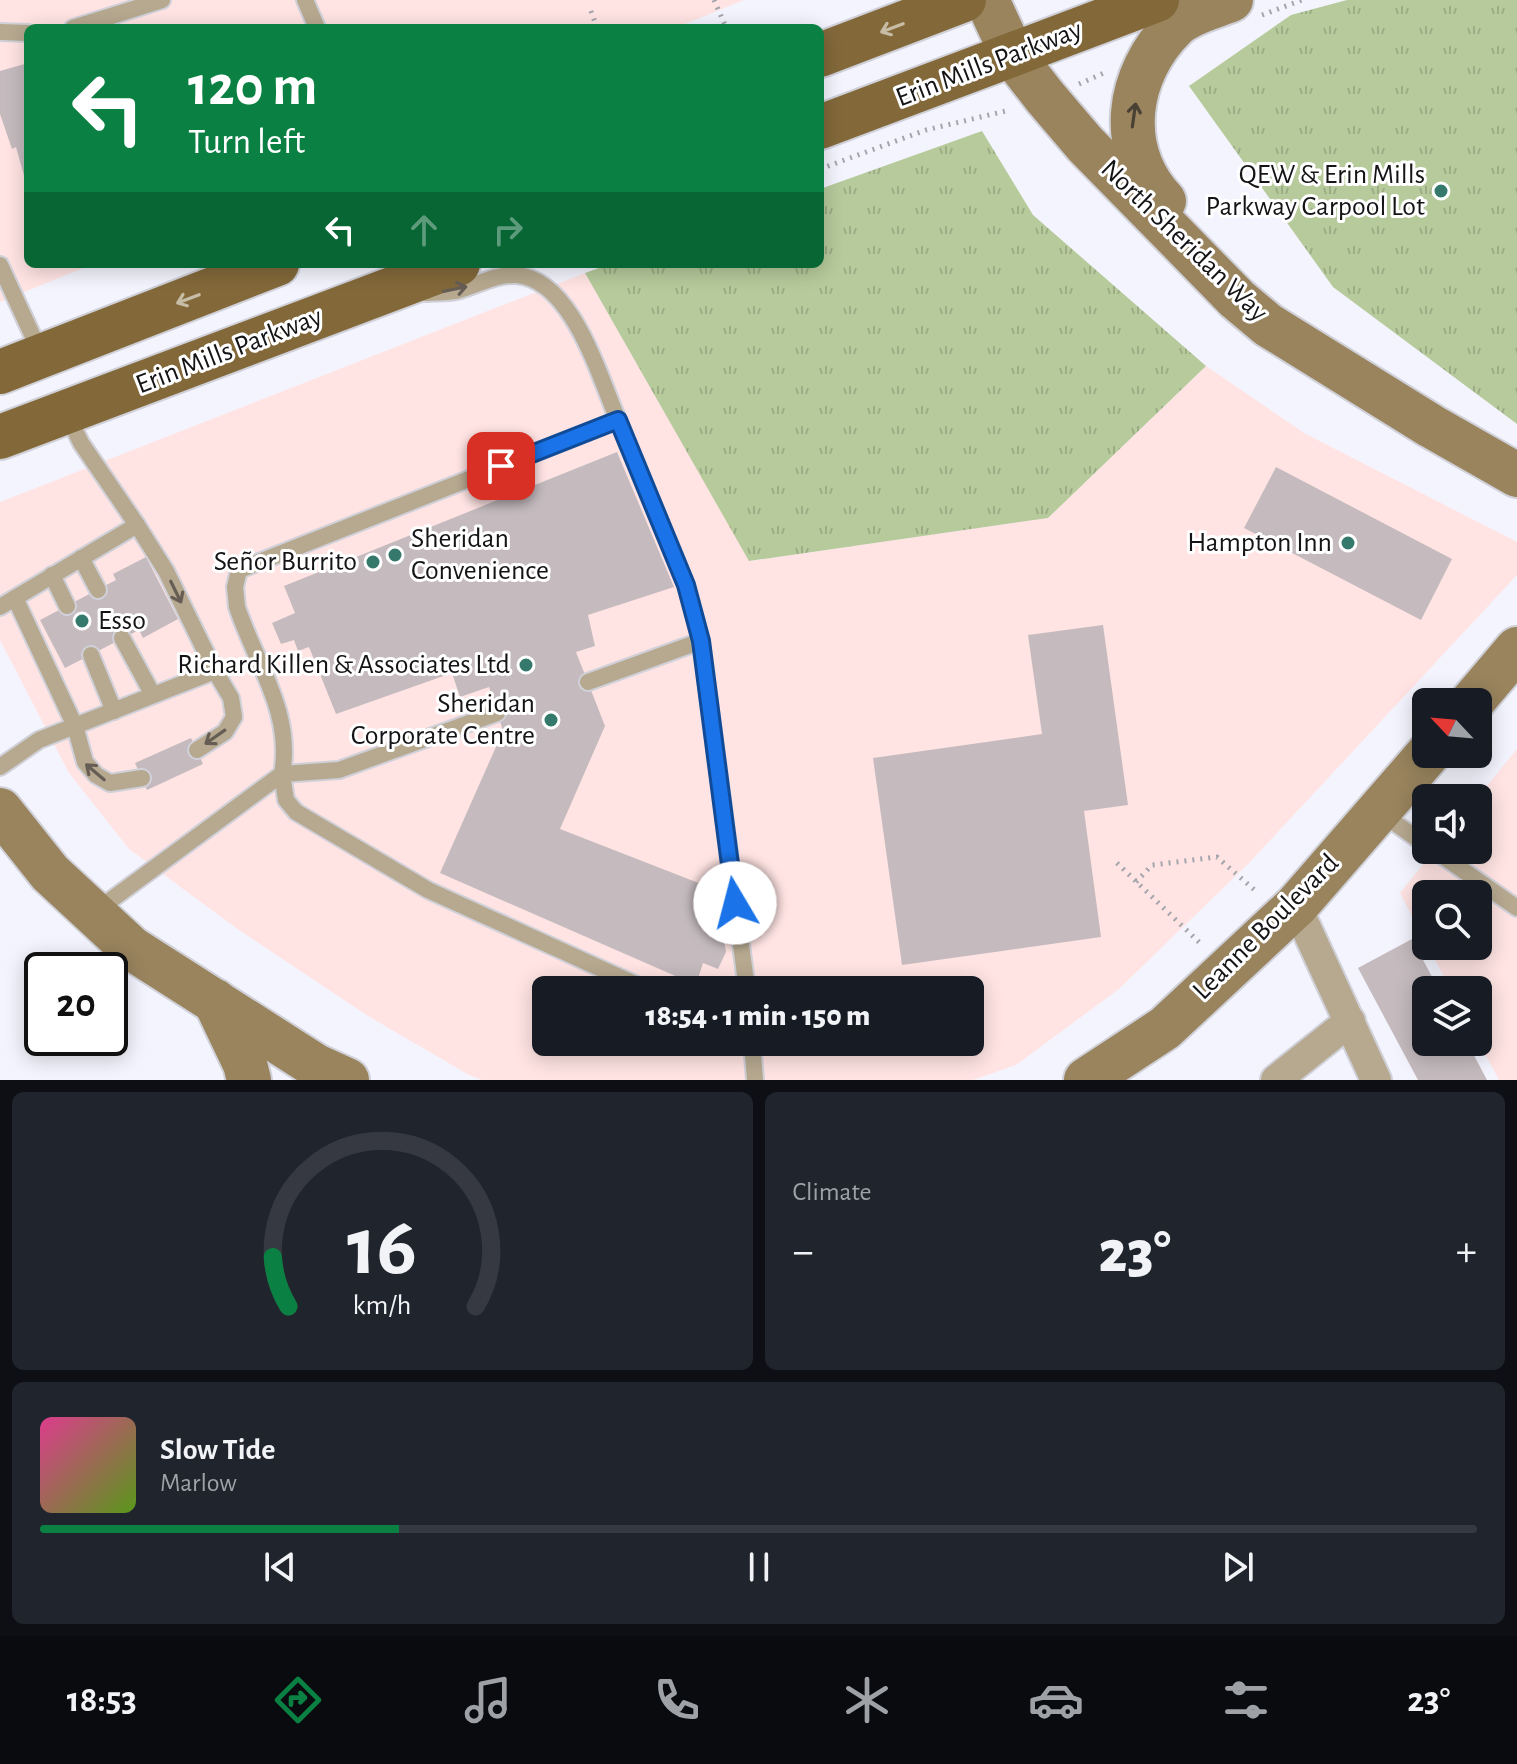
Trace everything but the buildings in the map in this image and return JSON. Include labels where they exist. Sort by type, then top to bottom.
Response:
[{"type":"main road","points":[[824,53],[964,0]]},
{"type":"main road","name":"Erin Mills Parkway","points":[[824,126],[1157,0]]},
{"type":"main road","points":[[0,372],[267,268]]},
{"type":"main road","name":"Erin Mills Parkway","points":[[0,437],[447,268]]},
{"type":"street","name":"North Sheridan Way","points":[[987,0],[1013,56],[1085,144],[1237,299],[1281,333],[1517,475]]},
{"type":"street","points":[[1231,0],[1178,23],[1149,57],[1131,124],[1134,152],[1153,189],[1213,253],[1237,299]]},
{"type":"street","points":[[1484,688],[1517,649]]},
{"type":"street","name":"Leanne Boulevard","points":[[1086,1080],[1165,1028],[1290,911],[1415,768]]},
{"type":"street","points":[[0,810],[50,873],[131,948],[324,1075]]},
{"type":"street","points":[[1290,911],[1350,1021],[1376,1080]]},
{"type":"street","points":[[215,1001],[245,1064],[249,1080]]},
{"type":"street","points":[[1276,1080],[1350,1021]]},
{"type":"lane","points":[[86,24],[162,0]]},
{"type":"lane","points":[[305,0],[315,24]]},
{"type":"lane","points":[[0,32],[24,33]]},
{"type":"lane","points":[[0,265],[42,356]]},
{"type":"lane","points":[[378,294],[454,292],[492,278],[516,275],[544,285],[558,296],[572,315],[686,585],[701,641],[745,976]]},
{"type":"lane","points":[[67,413],[81,443],[166,571],[231,698],[234,717],[225,732],[197,750]]},
{"type":"lane","points":[[618,420],[239,570],[235,587],[237,607],[284,726],[282,774],[286,800],[296,812],[413,882],[618,976]]},
{"type":"lane","points":[[137,525],[7,602],[75,726],[85,762],[96,775],[110,783],[142,778]]},
{"type":"lane","points":[[81,558],[98,590]]},
{"type":"lane","points":[[52,575],[67,606]]},
{"type":"lane","points":[[122,638],[153,695]]},
{"type":"lane","points":[[588,682],[701,641]]},
{"type":"lane","points":[[91,655],[114,711]]},
{"type":"lane","points":[[0,767],[39,740],[215,671]]},
{"type":"lane","points":[[93,913],[282,774],[339,770],[497,713]]},
{"type":"lane","points":[[1377,811],[1412,835]]},
{"type":"lane","points":[[1454,864],[1517,908]]},
{"type":"lane","points":[[753,1056],[755,1080]]},
{"type":"path","points":[[714,0],[725,24]]},
{"type":"path","points":[[591,11],[596,24]]},
{"type":"path","points":[[824,168],[926,130],[1012,110]]},
{"type":"path","points":[[1136,882],[1152,865],[1217,857],[1290,911]]},
{"type":"path","points":[[1117,863],[1227,970]]},
{"type":"shaded area","points":[[0,0],[744,0],[685,24],[24,24],[24,268],[83,268],[0,302]]},
{"type":"shaded area","points":[[585,273],[750,561],[1048,518],[1206,366],[1304,433],[1517,542],[1517,575],[1250,862],[1119,989],[1016,1065],[973,1080],[482,1080],[469,1075],[368,1016],[236,928],[129,849],[69,773],[0,640],[0,502]]},
{"type":"shaded area","points":[[1517,749],[1517,1080],[1499,1080],[1486,1056],[1492,1056],[1492,976],[1444,976],[1435,960],[1492,960],[1492,880],[1412,880],[1412,916],[1400,893],[1424,864],[1492,864],[1492,784],[1488,784]]},
{"type":"green space","points":[[1347,0],[1517,0],[1517,424],[1333,287],[1189,86],[1291,15]]},
{"type":"green space","points":[[982,131],[1033,215],[1206,366],[1048,518],[749,561],[585,273],[599,268],[824,268],[824,188]]},
{"type":"place","name":"QEW & Erin Mills Parkway Carpool Lot","points":[[1441,191]]},
{"type":"place","name":"Hampton Inn","points":[[1348,543]]},
{"type":"place","name":"Sheridan Convenience","points":[[395,555]]},
{"type":"place","name":"Señor Burrito","points":[[373,562]]},
{"type":"place","name":"Esso","points":[[82,621]]},
{"type":"place","name":"Richard Killen & Associates Ltd","points":[[526,665]]},
{"type":"place","name":"Sheridan Corporate Centre","points":[[551,720]]},
{"type":"route","points":[[501,466],[618,420],[686,585],[701,641],[735,903]]}]
